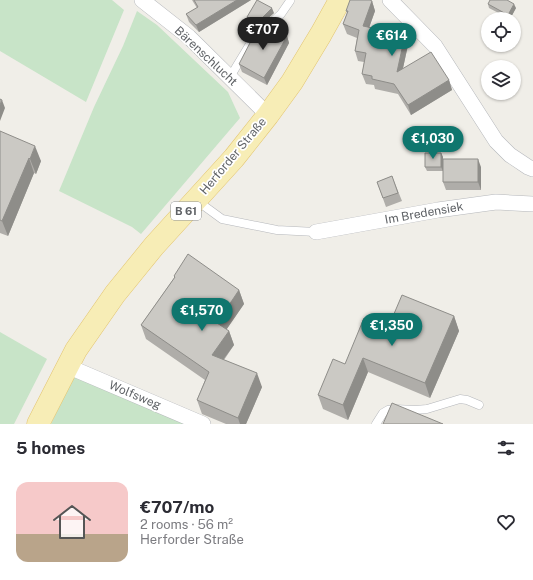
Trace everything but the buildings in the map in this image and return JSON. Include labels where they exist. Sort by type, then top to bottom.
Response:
[{"type":"main road","name":"Herforder Straße","points":[[38,424],[76,350],[115,294],[154,246],[234,158],[268,115],[292,82],[340,0]]},
{"type":"street","name":"Bärenschlucht","points":[[142,0],[189,37],[268,115]]},
{"type":"street","points":[[390,0],[435,46],[496,141],[510,155],[533,169]]},
{"type":"street","name":"Im Bredensiek","points":[[316,232],[438,210],[496,202],[533,204]]},
{"type":"street","name":"Wolfsweg","points":[[67,366],[203,424]]},
{"type":"lane","points":[[230,77],[250,44],[281,14],[290,1]]},
{"type":"lane","points":[[196,200],[222,219],[277,230],[316,232]]},
{"type":"lane","points":[[376,424],[388,410],[426,409],[460,399],[479,405]]},
{"type":"green space","points":[[0,0],[112,0],[124,10],[86,102],[0,51]]},
{"type":"green space","points":[[137,11],[157,25],[228,92],[240,118],[141,234],[132,227],[59,191],[94,107],[123,46]]},
{"type":"green space","points":[[0,332],[47,359],[14,424],[0,424]]},
{"type":"green space","points":[[74,375],[189,424],[51,424]]}]
